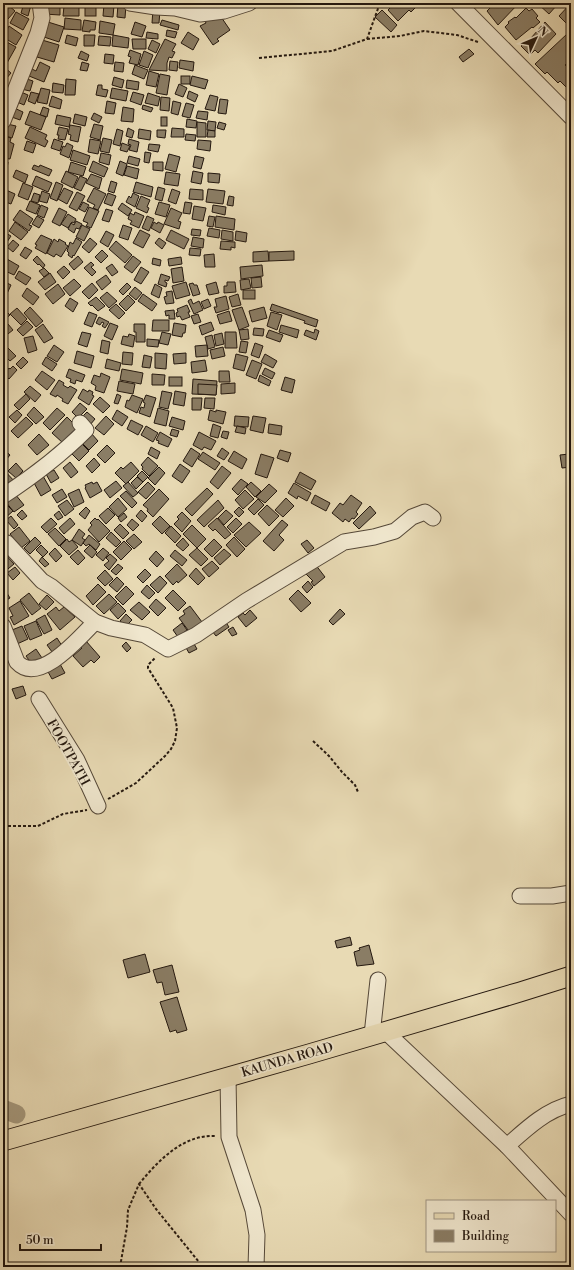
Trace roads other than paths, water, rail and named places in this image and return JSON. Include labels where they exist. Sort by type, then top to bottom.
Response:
[{"type":"main road","name":"KAUNDA ROAD","points":[[3,1141],[571,976]]},
{"type":"street","points":[[3,121],[38,33],[42,18],[40,3]]},
{"type":"street","points":[[130,3],[156,8],[175,8],[200,14],[224,11],[249,3]]},
{"type":"street","points":[[458,3],[571,117]]},
{"type":"street","points":[[3,496],[48,463],[78,438],[86,430],[80,423]]},
{"type":"street","points":[[3,542],[7,543],[42,581],[52,587],[95,622],[111,628],[145,635],[168,649],[196,635],[246,601],[344,542],[374,538],[395,531],[412,517],[425,512],[432,518]]},
{"type":"street","points":[[3,626],[17,662],[27,669],[33,669],[47,665],[65,652],[95,622]]},
{"type":"street","name":"FOOTPATH","points":[[38,700],[77,760],[98,806]]},
{"type":"street","points":[[520,896],[552,896],[571,893]]},
{"type":"street","points":[[378,980],[379,1033],[507,1146],[571,1214]]},
{"type":"street","points":[[228,1076],[229,1136],[252,1210],[257,1235],[256,1267]]},
{"type":"street","points":[[507,1146],[535,1122],[564,1106],[571,1104]]},
{"type":"waterway","points":[[3,1109],[16,1114]]}]
